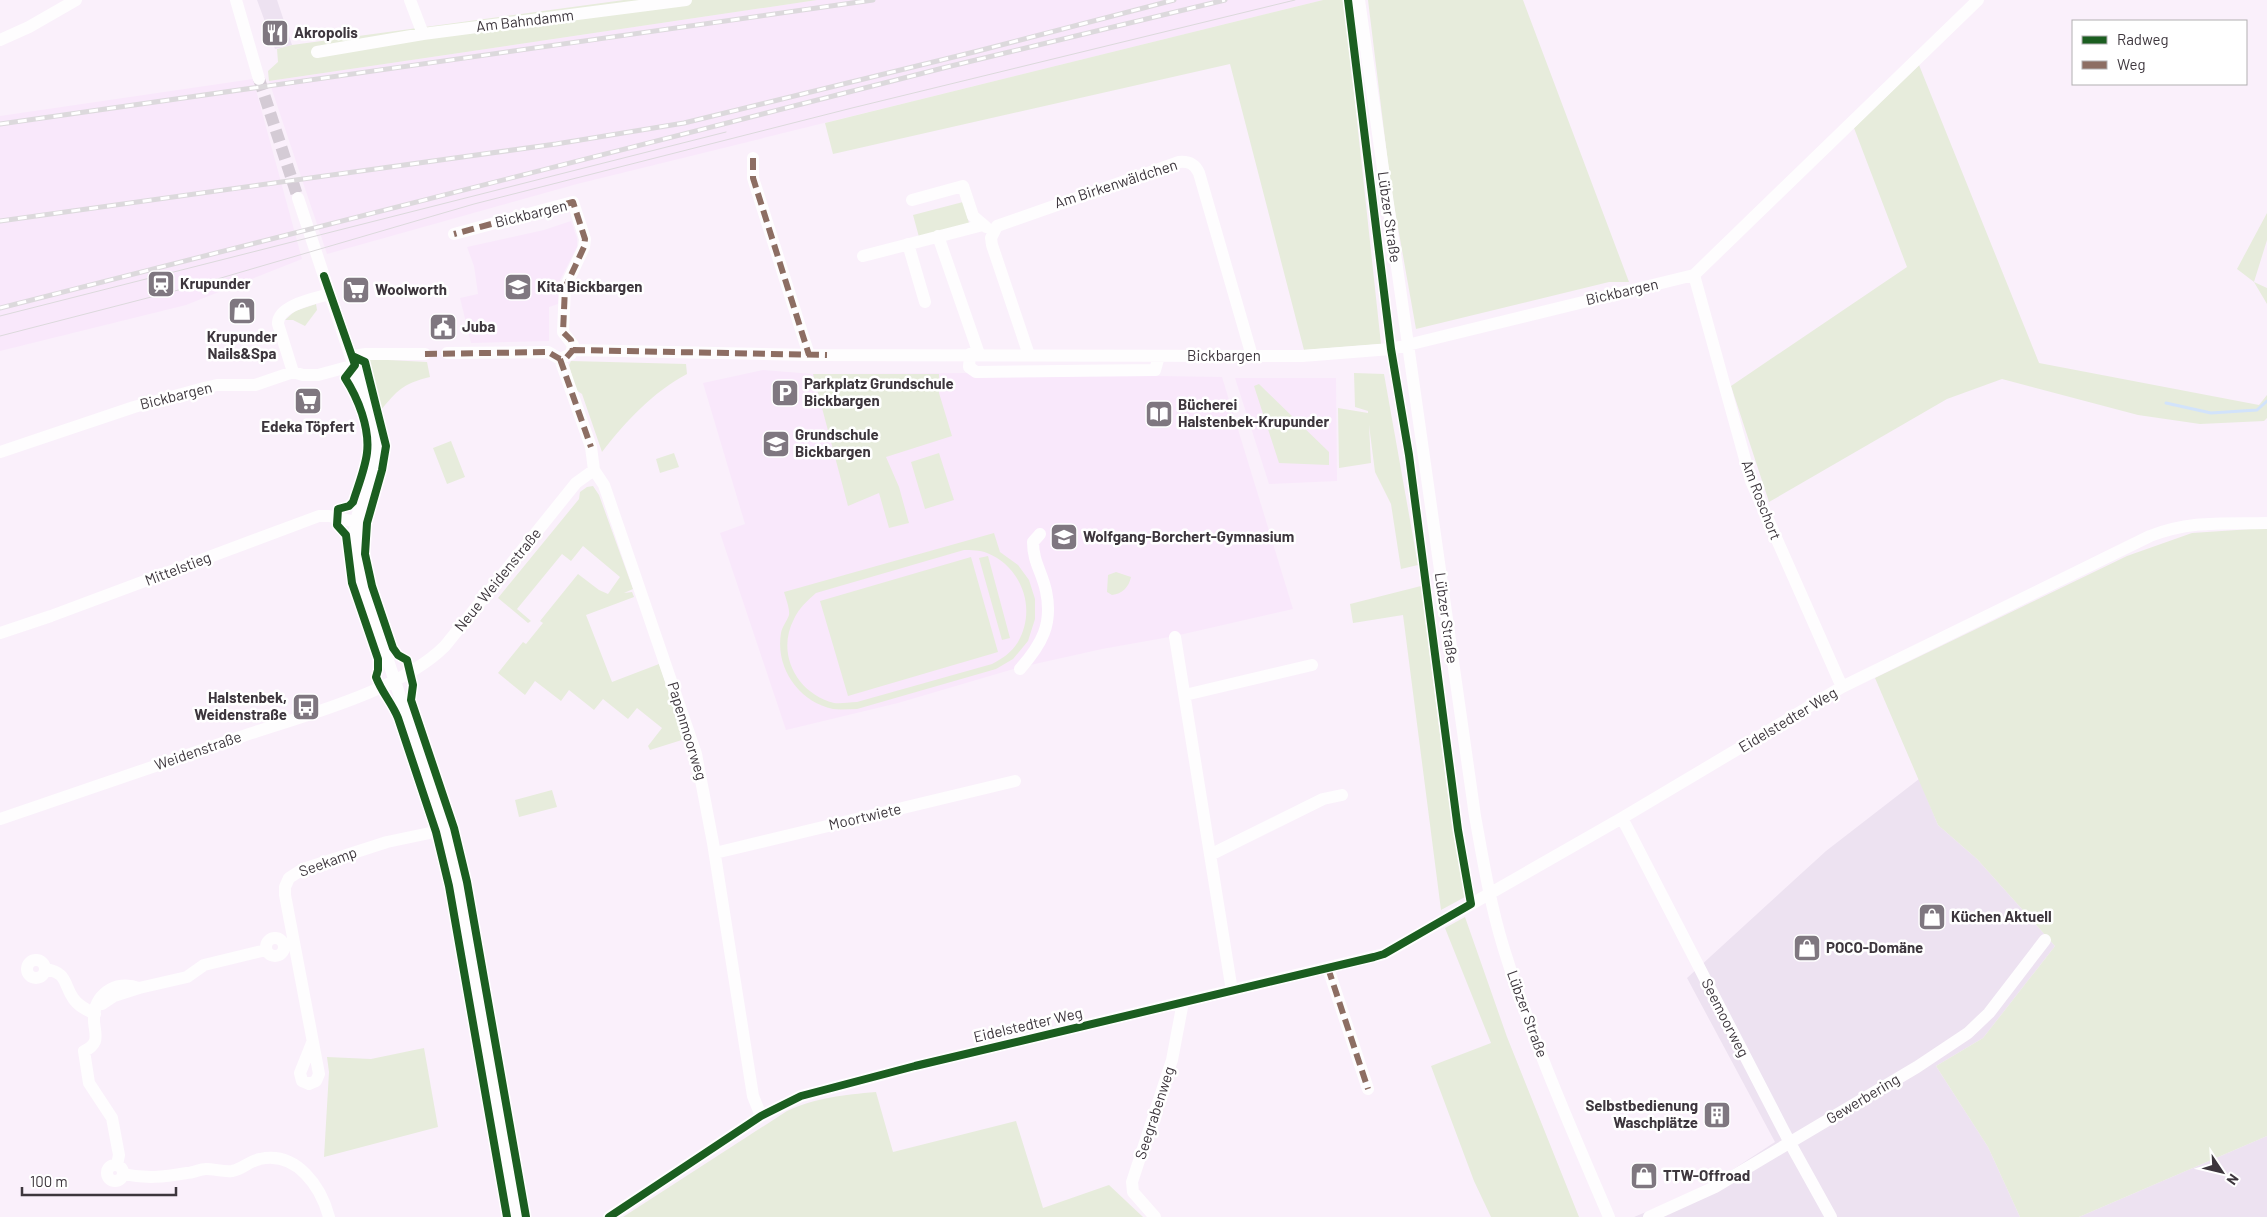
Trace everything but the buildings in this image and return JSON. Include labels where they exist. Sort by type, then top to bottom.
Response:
[{"type":"street","points":[[0,40],[29,27],[76,0]]},
{"type":"street","points":[[236,0],[259,79]]},
{"type":"street","points":[[410,0],[423,34]]},
{"type":"street","name":"Am Bahndamm","points":[[317,52],[423,34],[686,0]]},
{"type":"street","name":"Lübzer Straße","points":[[1359,0],[1475,816],[1489,892],[1518,991],[1562,1106],[1609,1217]]},
{"type":"street","points":[[1694,275],[1978,0]]},
{"type":"street","points":[[753,158],[753,178],[809,355]]},
{"type":"street","name":"Am Birkenwäldchen","points":[[863,256],[938,236],[988,228],[1179,162],[1192,163],[1200,173],[1252,356]]},
{"type":"street","points":[[912,200],[963,186],[972,216],[988,228],[1029,355]]},
{"type":"street","points":[[298,198],[354,360],[375,430],[374,463],[356,522],[354,539],[360,575],[444,830],[476,976],[491,1064],[498,1120],[517,1217]]},
{"type":"street","name":"Bickbargen","points":[[454,234],[573,202],[585,239],[584,247],[565,288],[564,332],[571,340],[573,350],[809,355],[1302,356],[1391,349],[1694,275]]},
{"type":"street","points":[[938,236],[974,354],[969,367],[976,372],[1155,370],[1159,356]]},
{"type":"street","points":[[908,244],[925,302]]},
{"type":"street","name":"Am Roschort","points":[[1694,275],[1751,481],[1842,687]]},
{"type":"street","points":[[293,372],[278,324],[279,316],[285,309],[330,294]]},
{"type":"street","points":[[447,354],[548,352],[560,359],[566,358],[573,350]]},
{"type":"street","name":"Bickbargen","points":[[0,452],[134,407],[217,385],[255,385],[293,372],[303,375],[318,375],[366,354],[425,354]]},
{"type":"street","name":"Papenmoorweg","points":[[560,359],[591,447],[594,470],[604,485],[690,731],[703,785],[715,853],[751,1081],[761,1116]]},
{"type":"street","name":"Neue Weidenstraße","points":[[394,680],[422,665],[445,646],[576,483],[594,470]]},
{"type":"street","name":"Mittelstieg","points":[[0,633],[51,616],[319,516],[329,516],[356,522]]},
{"type":"street","name":"Eidelstedter Weg","points":[[609,1217],[761,1116],[789,1101],[816,1091],[1384,954],[1489,892],[1622,818],[1842,687],[2158,533],[2192,524],[2267,523]]},
{"type":"street","points":[[1020,669],[1042,640],[1048,617],[1046,590],[1033,554],[1033,542],[1040,534]]},
{"type":"street","points":[[1175,637],[1232,991]]},
{"type":"street","points":[[1185,696],[1312,665]]},
{"type":"street","name":"Weidenstraße","points":[[0,819],[341,702],[394,680]]},
{"type":"street","name":"Moortwiete","points":[[715,853],[1015,781]]},
{"type":"street","points":[[1210,855],[1323,799],[1342,795]]},
{"type":"street","name":"Seemoorweg","points":[[1622,818],[1790,1143],[1829,1213]]},
{"type":"street","name":"Seekamp","points":[[312,1043],[289,945],[285,887],[289,878],[296,873],[387,842],[444,830]]},
{"type":"street","name":"Gewerbering","points":[[1648,1217],[1701,1195],[1790,1143],[1968,1033],[1989,1013],[2045,940]]},
{"type":"street","points":[[289,945],[278,955],[270,954],[266,950],[204,965],[186,977],[139,988],[126,984],[112,987],[97,1004],[95,1040],[91,1047],[84,1051],[89,1083],[112,1118],[120,1169],[152,1178],[206,1169],[218,1172],[232,1171],[243,1168],[257,1159],[272,1158],[292,1165],[312,1180],[323,1198],[329,1217]]},
{"type":"street","points":[[1328,968],[1368,1089]]},
{"type":"street","points":[[45,969],[52,970],[64,978],[74,1001],[95,1014]]},
{"type":"street","name":"Seegrabenweg","points":[[1155,1217],[1134,1192],[1132,1182],[1172,1060],[1183,1002]]},
{"type":"shaded area","points":[[257,0],[277,0],[292,45],[275,49]]},
{"type":"shaded area","points":[[817,0],[1323,0],[577,184],[327,254],[269,81]]},
{"type":"shaded area","points":[[253,79],[302,259],[186,305],[0,351],[0,116]]},
{"type":"shaded area","name":"Kita Bickbargen","points":[[571,221],[577,238],[577,247],[560,280],[558,304],[549,307],[549,341],[471,343],[460,298],[478,294],[474,266],[467,247],[544,230]]},
{"type":"shaded area","name":"Wolfgang-Borchert-Gymnasium","points":[[763,370],[813,374],[976,373],[1222,377],[1293,609],[1175,636],[1102,649],[1017,668],[898,703],[786,730],[720,533],[745,524],[703,383]]},
{"type":"shaded area","points":[[1235,378],[1336,378],[1337,481],[1269,484]]},
{"type":"shaded area","points":[[1919,779],[1938,825],[1977,859],[2055,946],[1983,1038],[1936,1066],[1988,1147],[2020,1217],[1634,1217],[1706,1187],[1775,1142],[1687,978],[1826,851]]},
{"type":"shaded area","points":[[2267,1136],[2267,1217],[2079,1217]]},
{"type":"green space","points":[[624,0],[817,0],[269,81],[268,71],[278,62],[277,49],[292,45]]},
{"type":"green space","points":[[1323,0],[1344,0],[1381,344],[1304,350],[1230,64],[833,154],[825,123]]},
{"type":"green space","points":[[1368,0],[1523,0],[1629,282],[1609,282],[1416,329],[1391,188]]},
{"type":"green space","points":[[1919,65],[2039,363],[2259,405],[2267,395],[2267,418],[2264,421],[2200,424],[2138,415],[2002,379],[1947,399],[1769,502],[1731,386],[1907,267],[1854,128]]},
{"type":"green space","points":[[963,202],[969,223],[919,237],[913,215]]},
{"type":"green space","points":[[2267,213],[2267,240],[2254,282],[2237,269]]},
{"type":"green space","points":[[2254,282],[2267,288],[2267,304]]},
{"type":"green space","points":[[316,304],[317,310],[305,326],[293,320],[285,320],[295,311]]},
{"type":"green space","points":[[369,359],[427,362],[430,377],[413,382],[401,389],[380,411],[367,362]]},
{"type":"green space","points":[[571,361],[686,364],[687,374],[651,398],[602,452],[582,394],[576,390],[569,365]]},
{"type":"green space","points":[[1354,373],[1384,374],[1418,565],[1401,569],[1391,504],[1375,472],[1369,425],[1371,463],[1339,468],[1338,408],[1368,413],[1368,411],[1355,407]]},
{"type":"green space","points":[[813,374],[939,374],[939,393],[952,436],[886,457],[899,487],[909,523],[889,528],[879,493],[848,506]]},
{"type":"green space","points":[[1259,384],[1329,452],[1329,465],[1279,463],[1254,386]]},
{"type":"green space","points":[[451,441],[465,477],[447,484],[433,448]]},
{"type":"green space","points":[[674,453],[679,467],[660,473],[656,459]]},
{"type":"green space","points":[[939,453],[954,500],[925,509],[911,462]]},
{"type":"green space","points":[[593,486],[599,495],[633,589],[624,593],[632,592],[634,597],[586,615],[612,682],[659,664],[685,739],[650,750],[648,746],[662,728],[637,708],[628,719],[603,699],[594,710],[569,690],[561,701],[535,681],[525,695],[498,673],[523,642],[526,644],[543,623],[540,621],[578,574],[599,590],[608,594],[620,577],[583,546],[571,561],[562,554],[517,609],[531,621],[528,623],[498,598],[579,499],[580,492],[587,487]]},
{"type":"green space","points":[[2267,528],[2267,1136],[2079,1217],[2020,1217],[1988,1147],[1936,1066],[1983,1038],[2055,946],[1977,859],[1938,825],[1875,678],[2127,556],[2192,533]]},
{"type":"green space","points":[[994,533],[1000,552],[1018,565],[1029,580],[1035,599],[1035,619],[1028,641],[1013,659],[996,669],[857,709],[833,709],[810,699],[800,691],[786,671],[780,646],[782,631],[789,615],[784,592]],"holes":[[[964,550],[984,552],[999,559],[1009,568],[1023,590],[1026,603],[1024,629],[1018,642],[1006,655],[992,664],[857,702],[834,703],[821,698],[800,681],[793,670],[789,658],[787,645],[789,632],[798,611],[816,593]]]},
{"type":"green space","points":[[988,556],[1010,638],[1002,640],[979,558]]},
{"type":"green space","points":[[971,557],[998,652],[848,696],[820,601]]},
{"type":"green space","points":[[1116,572],[1131,577],[1125,589],[1112,595],[1107,592],[1108,575]]},
{"type":"green space","points":[[1421,586],[1447,789],[1465,897],[1441,910],[1403,615],[1353,623],[1350,604]]},
{"type":"green space","points":[[552,790],[557,807],[519,817],[515,800]]},
{"type":"green space","points":[[1465,917],[1507,1037],[1579,1217],[1491,1217],[1474,1181],[1431,1066],[1491,1043],[1445,928]]},
{"type":"green space","points":[[424,1048],[438,1127],[324,1157],[329,1072],[327,1057],[371,1059]]},
{"type":"green space","points":[[876,1092],[893,1152],[1016,1121],[1043,1208],[1109,1185],[1143,1217],[623,1217],[787,1111],[820,1100]]},
{"type":"waterway","points":[[2166,403],[2211,413],[2257,410],[2267,401]]},
{"type":"tunnel","points":[[259,79],[298,198]]},
{"type":"tram line","points":[[0,336],[190,287],[474,204],[852,108],[1295,0]]},
{"type":"tram line","points":[[0,316],[726,132]]},
{"type":"railway","points":[[0,124],[873,0]]},
{"type":"railway","points":[[0,221],[556,144],[684,123],[974,52],[1174,0]]},
{"type":"railway","points":[[0,308],[951,66],[1225,0]]},
{"type":"marked path","points":[[753,158],[753,178],[809,355]]},
{"type":"marked path","points":[[425,354],[548,352],[560,359],[566,358],[573,350],[571,340],[563,332],[565,288],[584,247],[585,239],[573,202],[454,234]]},
{"type":"marked path","points":[[573,350],[827,355]]},
{"type":"marked path","points":[[560,359],[591,447]]},
{"type":"marked path","points":[[1328,968],[1368,1089]]},
{"type":"cycle path","points":[[609,1217],[761,1116],[801,1096],[915,1066],[1374,957],[1384,954],[1471,904],[1458,830],[1409,455],[1391,349],[1348,0]]},
{"type":"cycle path","points":[[324,276],[355,365],[345,378],[362,414],[367,434],[365,465],[353,502],[349,506],[338,509],[337,525],[346,535],[352,583],[378,659],[376,677],[398,718],[436,832],[449,886],[507,1217]]},
{"type":"cycle path","points":[[352,356],[365,362],[386,446],[382,470],[367,523],[365,554],[372,586],[393,648],[398,655],[407,660],[413,685],[411,700],[454,828],[467,882],[526,1217]]},
{"type":"place","name":"Akropolis","points":[[275,33]]},
{"type":"place","name":"Krupunder","points":[[161,284]]},
{"type":"place","name":"Kita Bickbargen","points":[[518,287]]},
{"type":"place","name":"Woolworth","points":[[356,290]]},
{"type":"place","name":"Krupunder Nails&Spa","points":[[242,311]]},
{"type":"place","name":"Juba","points":[[443,327]]},
{"type":"place","name":"Parkplatz Grundschule Bickbargen","points":[[785,393]]},
{"type":"place","name":"Edeka Töpfert","points":[[308,401]]},
{"type":"place","name":"Bücherei Halstenbek-Krupunder","points":[[1159,414]]},
{"type":"place","name":"Grundschule Bickbargen","points":[[776,444]]},
{"type":"place","name":"Wolfgang-Borchert-Gymnasium","points":[[1064,537]]},
{"type":"place","name":"Halstenbek, Weidenstraße","points":[[306,707]]},
{"type":"place","name":"Küchen Aktuell","points":[[1932,917]]},
{"type":"place","name":"POCO-Domäne","points":[[1807,948]]},
{"type":"place","name":"Selbstbedienung Waschplätze","points":[[1717,1115]]},
{"type":"place","name":"TTW-Offroad","points":[[1644,1176]]}]
